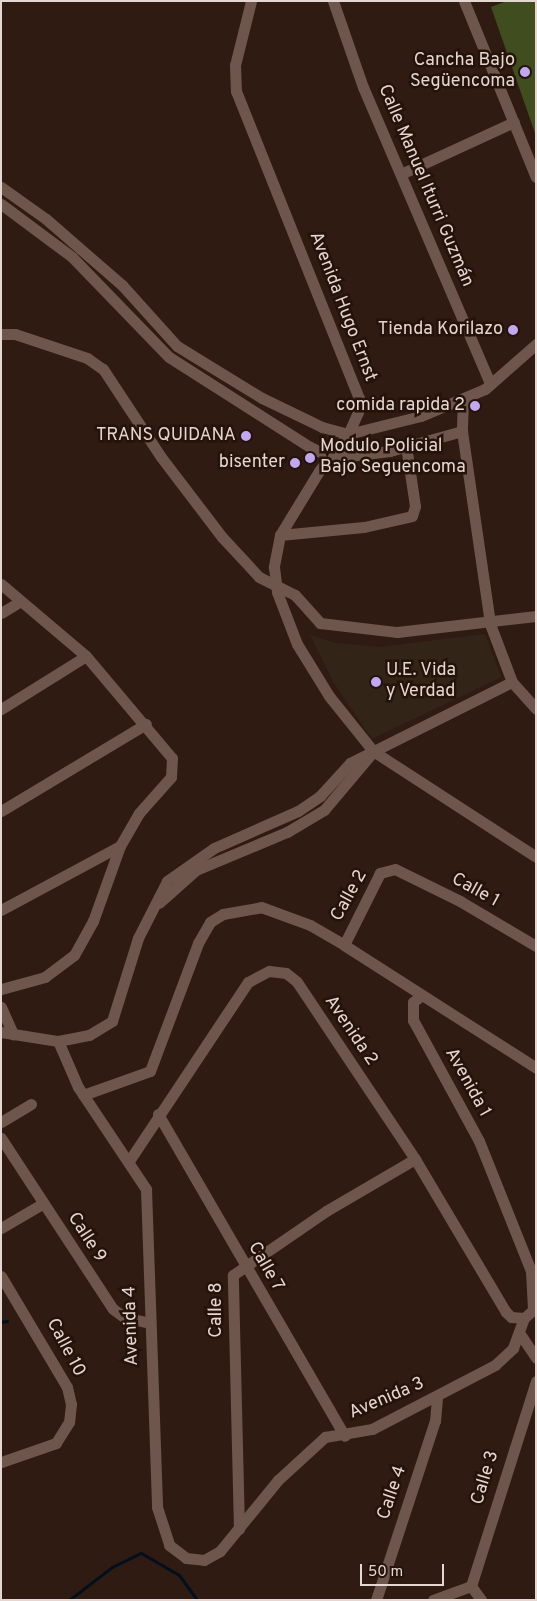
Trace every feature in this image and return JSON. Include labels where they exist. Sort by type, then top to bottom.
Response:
[{"type":"street","name":"Avenida Hugo Ernst","points":[[251,1],[235,65],[236,91],[357,390],[358,412],[348,434],[333,458],[319,471],[280,535],[275,553],[275,584],[297,644],[329,696],[373,751],[536,857]]},
{"type":"street","name":"Calle Manuel Iturri Guzmán","points":[[333,1],[363,87],[403,173],[490,384]]},
{"type":"street","points":[[464,1],[536,177]]},
{"type":"street","points":[[403,173],[514,122]]},
{"type":"street","points":[[1,187],[46,219],[122,285],[177,346],[286,411],[348,434],[464,408],[536,343],[536,333]]},
{"type":"street","points":[[1,204],[72,257],[169,358],[310,447],[333,458],[390,451],[462,431]]},
{"type":"street","points":[[1,334],[15,334],[87,358],[102,369],[161,457],[222,538],[252,570],[295,594],[313,618],[330,627],[397,632],[490,624],[536,616]]},
{"type":"street","points":[[169,358],[177,346]]},
{"type":"street","points":[[464,408],[462,431],[490,624],[512,682],[536,709]]},
{"type":"street","points":[[280,535],[364,527],[412,516],[415,506],[406,446]]},
{"type":"street","points":[[1,584],[86,656],[146,724],[172,758],[171,777],[139,813],[120,846],[93,921],[74,955],[45,976],[1,989]]},
{"type":"street","points":[[1,613],[22,601]]},
{"type":"street","points":[[1,708],[86,656]]},
{"type":"street","points":[[1,1007],[7,1033],[58,1041],[89,1035],[112,1021],[138,938],[158,904],[196,870],[287,832],[324,810],[373,751],[512,682]]},
{"type":"street","points":[[1,811],[146,724]]},
{"type":"street","points":[[1,910],[120,846]]},
{"type":"street","name":"Calle 2","points":[[395,869],[380,873],[344,945],[422,995]]},
{"type":"street","name":"Calle 1","points":[[395,869],[460,901],[536,946]]},
{"type":"street","points":[[84,1095],[150,1071],[198,943],[210,922],[223,914],[261,907],[310,924],[344,945]]},
{"type":"street","name":"Avenida 2","points":[[129,1161],[158,1114],[217,1034],[248,982],[258,974],[278,971],[297,982],[414,1159],[506,1312],[511,1317],[524,1318]]},
{"type":"street","name":"Avenida 1","points":[[524,1318],[533,1310],[531,1271],[479,1141],[413,1020],[410,1010],[422,995],[536,1068]]},
{"type":"street","name":"Avenida 4","points":[[58,1041],[84,1095],[146,1189],[149,1323],[157,1507],[162,1531],[177,1553],[204,1560],[220,1551],[239,1529]]},
{"type":"street","points":[[1,1122],[31,1104]]},
{"type":"street","name":"Calle 7","points":[[158,1114],[244,1266],[345,1436]]},
{"type":"street","name":"Calle 9","points":[[1,1138],[42,1204],[113,1309],[124,1317],[149,1323]]},
{"type":"street","name":"Calle 8","points":[[239,1529],[233,1275],[244,1266],[414,1159]]},
{"type":"street","points":[[1,1228],[42,1204]]},
{"type":"street","name":"Calle 10","points":[[1,1276],[67,1387],[71,1404],[68,1422],[56,1443],[1,1462]]},
{"type":"street","name":"Avenida 3","points":[[239,1529],[307,1451],[325,1437],[345,1436],[372,1429],[437,1397],[495,1365],[520,1334],[524,1318]]},
{"type":"street","points":[[520,1334],[536,1358]]},
{"type":"street","name":"Calle 3","points":[[471,1586],[534,1388]]},
{"type":"street","name":"Calle 4","points":[[376,1600],[435,1421],[437,1397]]},
{"type":"street","points":[[433,1600],[471,1586],[481,1600]]},
{"type":"shaded area","points":[[485,634],[501,677],[372,739],[334,683],[310,635],[336,643],[380,647]]},
{"type":"green space","name":"Cancha Bajo Següencoma","points":[[507,1],[536,1],[536,136],[491,7]]},
{"type":"waterway","points":[[1,1322],[7,1321]]},
{"type":"waterway","points":[[69,1600],[112,1567],[141,1553],[179,1575],[197,1600]]},
{"type":"place","name":"Cancha Bajo Següencoma","points":[[525,72]]},
{"type":"place","name":"Tienda Korilazo","points":[[513,330]]},
{"type":"place","name":"comida rapida 2","points":[[475,406]]},
{"type":"place","name":"TRANS QUIDANA","points":[[246,436]]},
{"type":"place","name":"Modulo Policial Bajo Seguencoma","points":[[310,458]]},
{"type":"place","name":"bisenter","points":[[295,463]]},
{"type":"place","name":"U.E. Vida y Verdad","points":[[376,682]]}]
